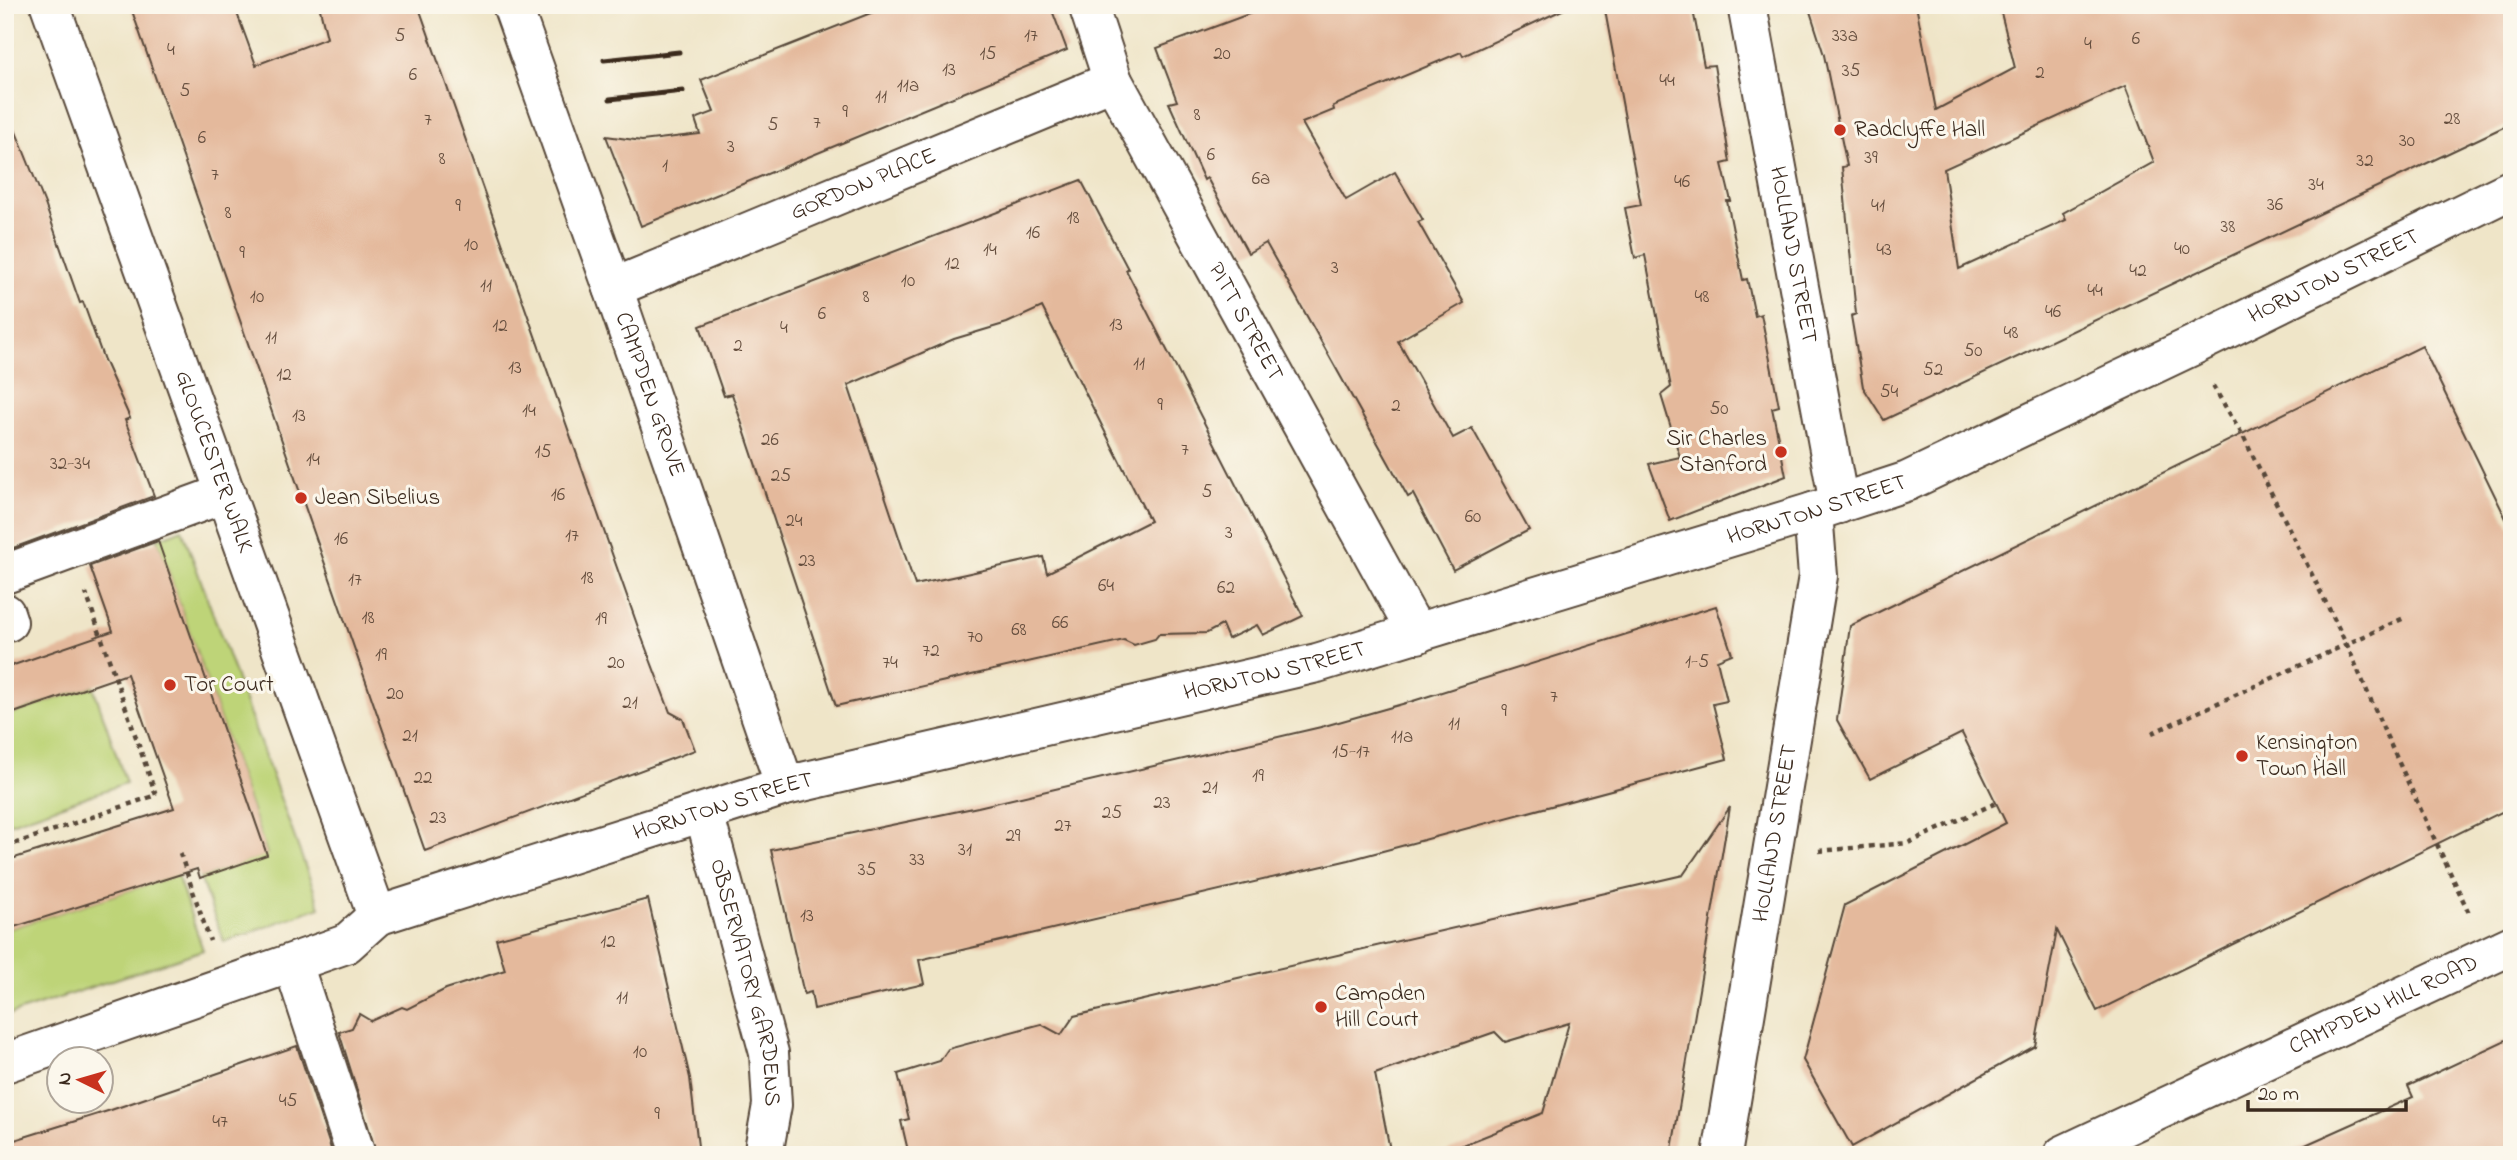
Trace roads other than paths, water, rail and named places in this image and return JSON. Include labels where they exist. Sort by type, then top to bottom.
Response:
[{"type":"street","name":"GLOUCESTER WALK","points":[[50,5],[377,916]]},
{"type":"street","name":"CAMPDEN GROVE","points":[[512,5],[785,786]]},
{"type":"street","name":"PITT STREET","points":[[1088,5],[1113,81],[1417,634]]},
{"type":"street","name":"HOLLAND STREET","points":[[1722,1155],[1818,576],[1826,508],[1747,5]]},
{"type":"street","name":"GORDON PLACE","points":[[613,288],[1113,81]]},
{"type":"street","name":"HORNTON STREET","points":[[5,1063],[346,944],[377,916],[785,786],[1317,663],[1908,481],[2512,189]]},
{"type":"street","points":[[5,574],[226,493]]},
{"type":"street","name":"OBSERVATORY GARDENS","points":[[704,813],[769,1053],[772,1105],[762,1155]]},
{"type":"street","name":"CAMPDEN HILL ROAD","points":[[2063,1155],[2512,945]]},
{"type":"street","points":[[293,964],[356,1155]]},
{"type":"railway","points":[[604,60],[679,52]]},
{"type":"railway","points":[[610,99],[683,91]]},
{"type":"place","name":"Radclyffe Hall","points":[[1840,130]]},
{"type":"place","name":"Sir Charles Stanford","points":[[1781,452]]},
{"type":"place","name":"Jean Sibelius","points":[[301,498]]},
{"type":"place","name":"Tor Court","points":[[170,685]]},
{"type":"place","name":"Kensington Town Hall","points":[[2242,756]]},
{"type":"place","name":"Campden Hill Court","points":[[1321,1007]]}]
